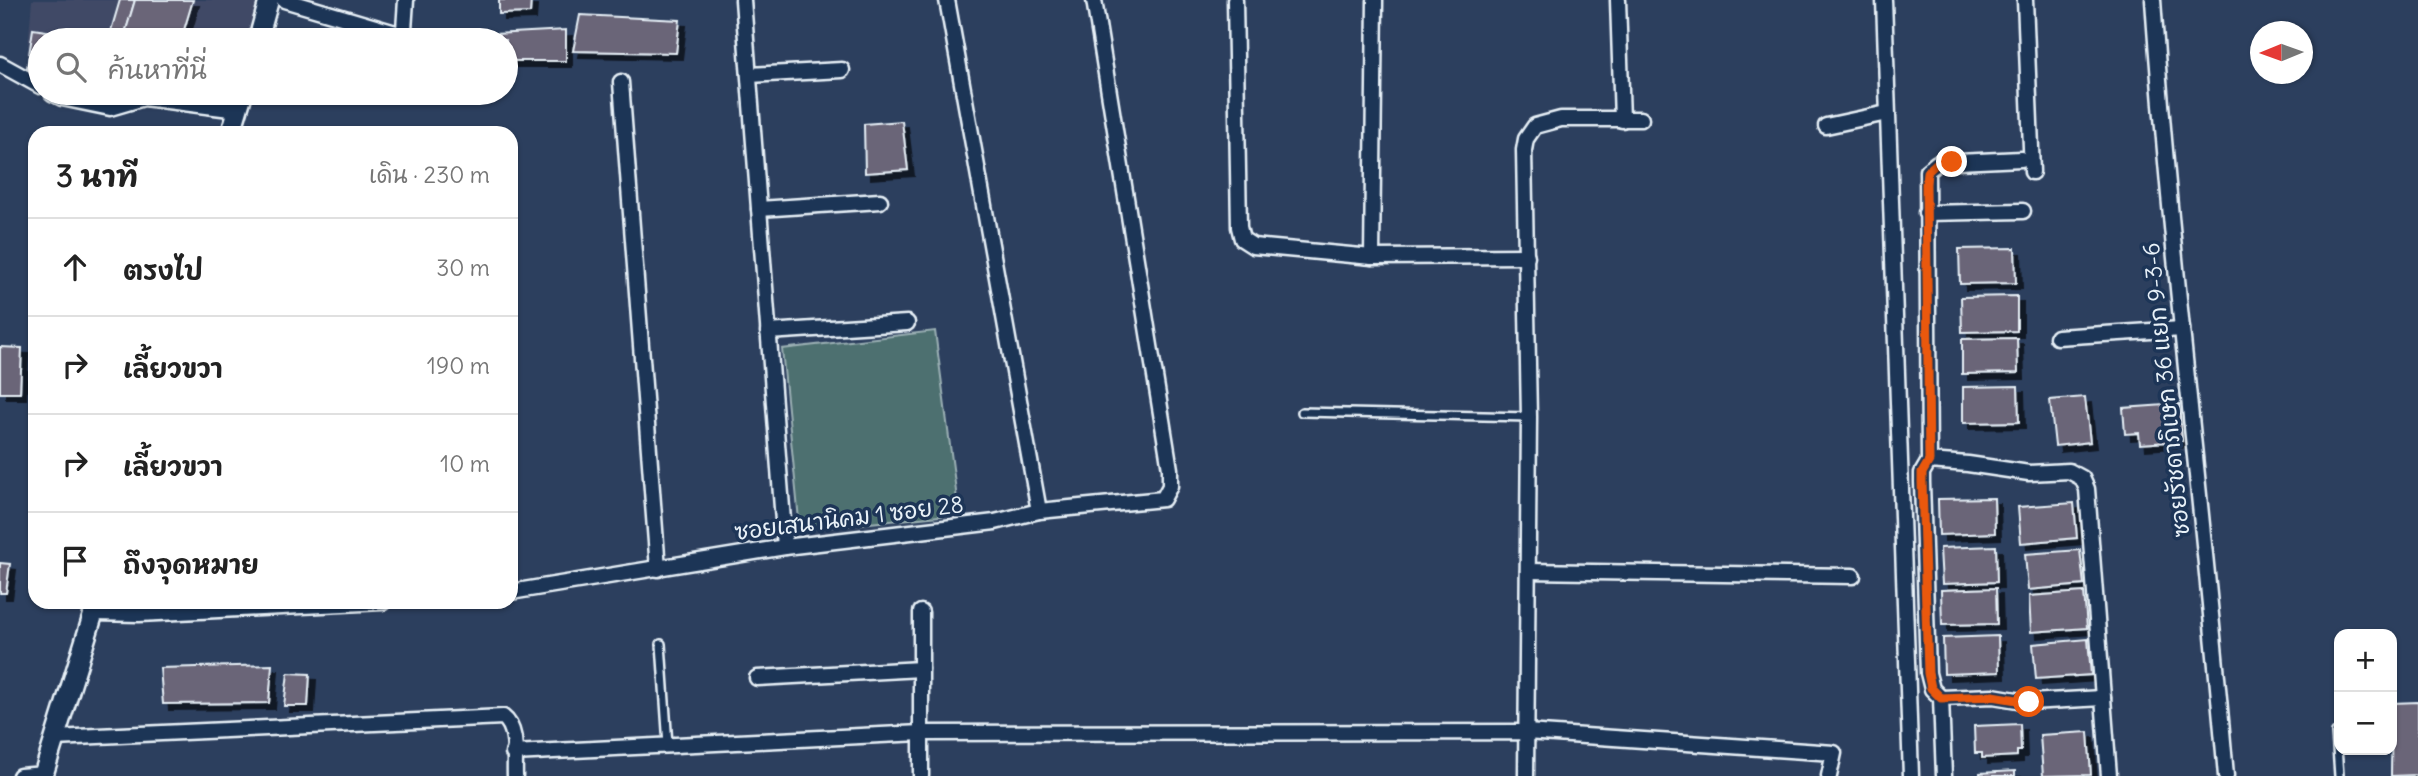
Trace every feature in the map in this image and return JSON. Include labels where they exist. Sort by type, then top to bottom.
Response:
[{"type":"street","points":[[261,28],[269,0]]},
{"type":"street","points":[[284,0],[378,28]]},
{"type":"street","points":[[405,28],[406,0]]},
{"type":"street","points":[[743,0],[785,547]]},
{"type":"street","points":[[947,0],[1039,511]]},
{"type":"street","name":"ซอยเสนานิคม 1 ซอย 28","points":[[518,591],[785,547],[995,522],[1039,511],[1163,499],[1170,486],[1170,468],[1094,0]]},
{"type":"street","points":[[1235,0],[1238,227],[1242,239],[1253,246],[1372,257],[1527,256]]},
{"type":"street","points":[[1372,257],[1375,0]]},
{"type":"street","points":[[1618,0],[1622,120]]},
{"type":"street","points":[[1884,0],[1911,776]]},
{"type":"street","points":[[2025,0],[2032,172]]},
{"type":"street","name":"ซอยรัชดาภิเษก 36 แยก 9-3-6","points":[[2152,0],[2226,776]]},
{"type":"street","points":[[0,64],[28,79]]},
{"type":"street","points":[[750,75],[842,70]]},
{"type":"street","points":[[621,82],[658,569]]},
{"type":"street","points":[[96,105],[110,108],[120,105]]},
{"type":"street","points":[[234,126],[239,105]]},
{"type":"street","points":[[1826,127],[1887,113]]},
{"type":"street","points":[[1526,776],[1529,417],[1524,150],[1535,126],[1561,119],[1641,119]]},
{"type":"street","points":[[1944,776],[1941,698],[1931,688],[1928,673],[1922,482],[1922,473],[1929,461],[1927,172],[1937,163],[2021,159]]},
{"type":"street","points":[[759,209],[880,201]]},
{"type":"street","points":[[1926,213],[2023,211]]},
{"type":"street","points":[[768,331],[907,323]]},
{"type":"street","points":[[2057,337],[2182,329]]},
{"type":"street","points":[[1929,461],[2029,473],[2069,471],[2082,478],[2087,489],[2109,776]]},
{"type":"street","points":[[1528,571],[1853,576]]},
{"type":"street","points":[[20,776],[43,775],[95,609]]},
{"type":"street","points":[[108,609],[139,614],[241,609]]},
{"type":"street","points":[[921,611],[921,776]]},
{"type":"street","points":[[757,678],[921,669]]},
{"type":"street","points":[[1941,698],[1993,696],[2029,702],[2103,698]]},
{"type":"street","points":[[55,738],[503,717],[512,729],[514,776]]},
{"type":"street","points":[[513,753],[921,733],[1526,732],[1834,752],[1829,776]]},
{"type":"lane","points":[[1301,412],[1529,417]]},
{"type":"lane","points":[[661,644],[668,746]]},
{"type":"lane","points":[[2338,755],[2339,776]]},
{"type":"shaded area","points":[[32,0],[258,0],[251,28],[30,28]]},
{"type":"green space","points":[[935,331],[959,514],[800,530],[782,349]]},
{"type":"building","points":[[120,0],[135,0],[127,28],[112,28]]},
{"type":"building","points":[[135,0],[193,0],[185,28],[127,28]]},
{"type":"building","points":[[499,0],[531,0],[530,13],[499,14]]},
{"type":"building","points":[[580,15],[680,20],[676,53],[573,51]]},
{"type":"building","points":[[566,30],[566,61],[518,61],[518,33]]},
{"type":"building","points":[[902,121],[908,170],[865,173],[864,124]]},
{"type":"building","points":[[2015,248],[2016,283],[1960,284],[1959,249]]},
{"type":"building","points":[[2017,296],[2017,331],[1962,332],[1961,297]]},
{"type":"building","points":[[2017,338],[2018,373],[1962,374],[1962,339]]},
{"type":"building","points":[[0,347],[22,348],[20,393],[0,393]]},
{"type":"building","points":[[2018,386],[2019,422],[1963,423],[1963,387]]},
{"type":"building","points":[[2085,397],[2090,442],[2055,446],[2050,400]]},
{"type":"building","points":[[2179,404],[2182,441],[2140,444],[2139,433],[2125,434],[2123,408]]},
{"type":"building","points":[[1994,498],[1995,533],[1939,535],[1938,499]]},
{"type":"building","points":[[2074,503],[2077,538],[2021,543],[2018,507]]},
{"type":"building","points":[[1996,546],[1997,582],[1942,584],[1940,548]]},
{"type":"building","points":[[2080,550],[2084,585],[2028,590],[2025,554]]},
{"type":"building","points":[[0,563],[10,564],[6,593],[0,593]]},
{"type":"building","points":[[1996,588],[1997,624],[1942,625],[1941,590]]},
{"type":"building","points":[[2084,592],[2087,628],[2031,632],[2029,596]]},
{"type":"building","points":[[1998,636],[1999,672],[1944,674],[1943,638]]},
{"type":"building","points":[[2088,639],[2091,675],[2036,679],[2033,644]]},
{"type":"building","points":[[272,665],[269,703],[163,704],[160,668]]},
{"type":"building","points":[[288,673],[310,674],[308,706],[284,706]]},
{"type":"building","points":[[2418,702],[2418,775],[2391,776],[2391,755],[2397,755],[2397,703]]},
{"type":"building","points":[[2020,724],[2021,751],[2017,751],[2017,756],[1982,758],[1982,753],[1975,753],[1974,726]]},
{"type":"building","points":[[2088,732],[2091,775],[2043,776],[2040,735]]},
{"type":"building","points":[[2015,771],[2015,776],[1980,776],[1980,773]]},
{"type":"route","points":[[1952,162],[1937,163],[1927,172],[1926,184],[1929,461],[1922,473],[1922,482],[1928,673],[1931,688],[1941,698],[2005,696],[2029,702]]}]
